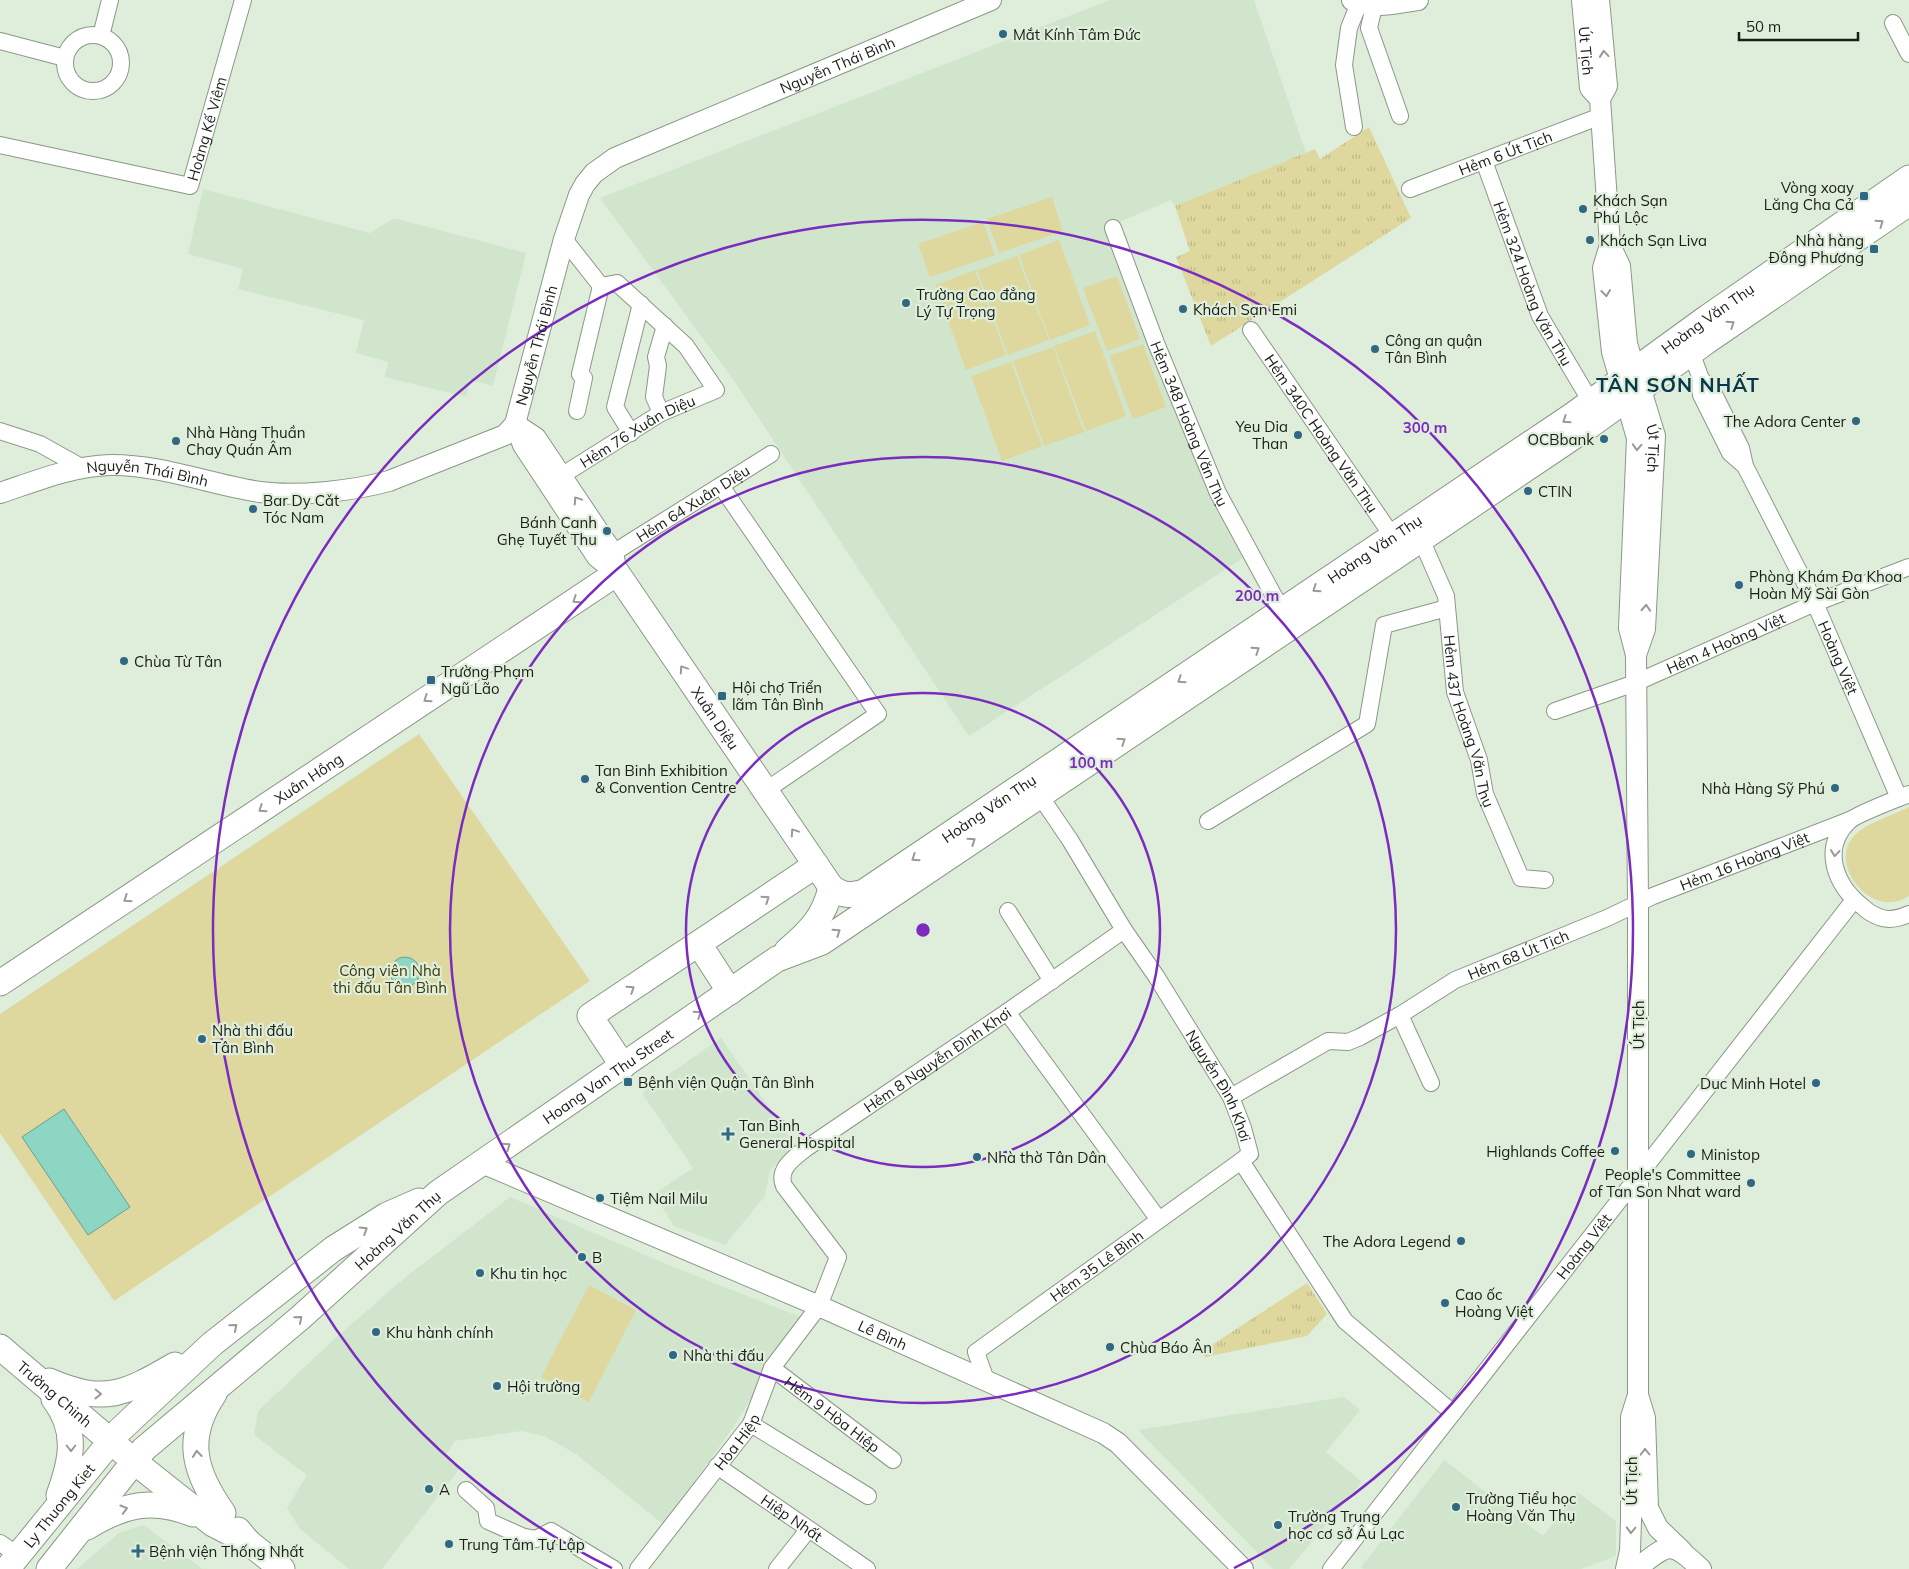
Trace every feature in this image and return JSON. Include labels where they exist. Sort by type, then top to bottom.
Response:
[{"type":"main road","name":"Hoàng Văn Thụ","points":[[1688,343],[1909,178]]},
{"type":"main road","name":"Hoàng Văn Thụ","points":[[1688,343],[1909,203]]},
{"type":"main road","points":[[1630,385],[1688,343]]},
{"type":"main road","name":"Hoàng Văn Thụ","points":[[1074,763],[1282,611],[1591,402],[1630,385]]},
{"type":"main road","name":"Hoàng Văn Thụ","points":[[777,959],[822,942],[1035,789],[1421,539],[1582,431],[1630,385]]},
{"type":"main road","name":"Xuân Diệu","points":[[615,563],[765,791],[831,887]]},
{"type":"main road","name":"Xuân Hồng","points":[[0,983],[615,563]]},
{"type":"main road","name":"Hoàng Văn Thụ","points":[[831,887],[840,894],[851,896],[864,892],[1035,789]]},
{"type":"main road","points":[[623,1066],[590,1016],[816,865]]},
{"type":"main road","points":[[777,959],[816,923],[824,911],[831,887]]},
{"type":"main road","points":[[699,944],[730,992]]},
{"type":"main road","name":"Hoang Van Thu Street","points":[[438,1193],[777,959]]},
{"type":"main road","name":"Hoàng Văn Thụ","points":[[115,1435],[212,1344],[333,1249],[387,1216],[438,1193]]},
{"type":"main road","name":"Hoàng Văn Thụ","points":[[139,1455],[300,1318],[438,1193]]},
{"type":"main road","points":[[35,1375],[85,1394],[102,1395],[117,1393],[149,1380],[212,1344]]},
{"type":"main road","name":"Trường Chinh","points":[[0,1347],[115,1435],[218,1519]]},
{"type":"main road","points":[[35,1375],[65,1416],[71,1441],[71,1453],[65,1479],[59,1497],[47,1518]]},
{"type":"main road","points":[[218,1519],[203,1480],[196,1452],[196,1436],[206,1408],[221,1384]]},
{"type":"main road","name":"Ly Thuong Kiet","points":[[8,1556],[47,1518],[115,1435]]},
{"type":"main road","name":"Ly Thuong Kiet","points":[[49,1569],[139,1455]]},
{"type":"main road","points":[[74,1486],[98,1506]]},
{"type":"main road","points":[[80,1531],[117,1510],[149,1504],[176,1508],[218,1519],[282,1569]]},
{"type":"street","points":[[101,36],[110,0]]},
{"type":"street","name":"Hoàng Kế Viêm","points":[[0,145],[190,186],[243,0]]},
{"type":"street","name":"Nguyễn Thái Bình","points":[[0,493],[53,475],[83,468],[112,465],[139,467],[275,493],[344,490],[369,487],[409,474],[505,435],[515,424],[564,240],[579,195],[594,172],[615,158],[991,0]]},
{"type":"street","points":[[1362,3],[1418,0]]},
{"type":"street","name":"Út Tịch","points":[[1582,0],[1590,88],[1601,108]]},
{"type":"street","name":"Út Tịch","points":[[1599,0],[1607,86],[1601,108],[1610,245],[1620,266],[1630,385],[1637,438],[1629,628],[1636,655],[1638,1395],[1645,1418],[1646,1501],[1651,1516],[1658,1528],[1682,1551]]},
{"type":"street","points":[[1362,3],[1400,116]]},
{"type":"street","points":[[1354,127],[1344,65],[1349,28],[1362,3]]},
{"type":"street","points":[[1892,23],[1909,54]]},
{"type":"street","points":[[86,36],[101,36],[114,45],[120,55],[119,72],[110,85],[94,91],[78,86],[68,76],[65,58],[69,47],[76,40],[86,36]]},
{"type":"street","points":[[0,41],[65,58]]},
{"type":"street","name":"Hẻm 6 Út Tịch","points":[[1410,190],[1484,161],[1601,108]]},
{"type":"street","name":"Hẻm 324 Hoàng Văn Thụ","points":[[1484,161],[1540,316],[1591,402]]},
{"type":"street","name":"Hẻm 348 Hoàng Văn Thụ","points":[[1112,228],[1156,343],[1218,493],[1282,611]]},
{"type":"street","points":[[564,240],[601,286]]},
{"type":"street","points":[[601,286],[617,283],[664,326],[656,357],[658,366],[654,397],[661,413]]},
{"type":"street","points":[[577,411],[584,378],[580,374],[601,286]]},
{"type":"street","points":[[631,432],[615,406],[641,304]]},
{"type":"street","name":"Hẻm 76 Xuân Diệu","points":[[561,476],[661,413],[716,390],[686,346],[664,326]]},
{"type":"street","name":"Hẻm 340C Hoàng Văn Thụ","points":[[1251,330],[1393,537]]},
{"type":"street","name":"Hoàng Việt","points":[[1688,343],[1701,379],[1712,390],[1741,448],[1745,466],[1815,603],[1904,796],[1850,820]]},
{"type":"street","name":"Xuân Diệu","points":[[515,424],[536,438],[615,563]]},
{"type":"street","name":"Xuân Diệu","points":[[515,424],[523,445],[597,557],[615,563]]},
{"type":"street","points":[[0,431],[40,444],[83,468]]},
{"type":"street","name":"Hẻm 64 Xuân Diệu","points":[[615,563],[721,486],[771,454]]},
{"type":"street","points":[[721,486],[878,714],[765,791]]},
{"type":"street","name":"Hẻm 437 Hoàng Văn Thụ","points":[[1421,539],[1446,596],[1455,692],[1479,760],[1485,794],[1521,878],[1545,880]]},
{"type":"street","name":"Hẻm 4 Hoàng Việt","points":[[1554,711],[1636,683],[1815,603],[1909,567]]},
{"type":"street","points":[[1208,821],[1367,724],[1384,625],[1447,608]]},
{"type":"street","name":"Nguyễn Đình Khơi","points":[[1035,789],[1070,840],[1124,930],[1156,976],[1231,1097],[1243,1128],[1250,1154],[1241,1161],[1345,1321],[1453,1413]]},
{"type":"street","points":[[1850,820],[1837,840],[1834,860],[1842,886],[1854,900],[1879,917],[1890,919],[1909,914]]},
{"type":"street","name":"Hẻm 16 Hoàng Việt","points":[[1638,902],[1850,820]]},
{"type":"street","name":"Hoàng Việt","points":[[1331,1569],[1854,900]]},
{"type":"street","name":"Hẻm 68 Út Tịch","points":[[1231,1097],[1328,1041],[1348,1042],[1400,1015],[1455,980],[1607,918],[1638,902]]},
{"type":"street","points":[[1008,911],[1052,981]]},
{"type":"street","name":"Hẻm 8 Nguyễn Đình Khơi","points":[[818,1306],[838,1257],[784,1186],[781,1178],[784,1170],[806,1149],[1124,930]]},
{"type":"street","points":[[1007,1012],[1159,1220]]},
{"type":"street","points":[[1400,1015],[1431,1082]]},
{"type":"street","name":"Hẻm 35 Lê Bình","points":[[986,1380],[976,1352],[1241,1161]]},
{"type":"street","name":"Lê Bình","points":[[482,1163],[818,1306],[986,1380],[1111,1438],[1243,1569]]},
{"type":"street","name":"Hòa Hiệp","points":[[638,1569],[751,1424],[772,1368],[818,1306]]},
{"type":"street","name":"Hẻm 9 Hòa Hiệp","points":[[772,1368],[893,1460]]},
{"type":"street","name":"Út Tịch","points":[[1626,1569],[1630,1551],[1631,1521],[1630,1417],[1638,1395]]},
{"type":"street","points":[[751,1424],[868,1496]]},
{"type":"street","name":"Hiệp Nhất","points":[[717,1466],[867,1569]]},
{"type":"street","points":[[466,1490],[486,1508],[488,1521],[524,1537],[536,1539],[551,1531],[614,1569]]},
{"type":"street","points":[[777,1569],[808,1530]]},
{"type":"street","points":[[1636,1569],[1665,1549],[1673,1548],[1682,1551],[1701,1569]]},
{"type":"shaded area","name":"Trường Cao đẳng Lý Tự Trọng","points":[[1110,0],[1254,0],[1306,153],[1175,206],[1171,200],[1105,228],[1208,493],[1243,558],[969,736],[732,378],[600,198]]},
{"type":"shaded area","points":[[203,189],[370,233],[394,218],[526,253],[493,386],[470,380],[466,397],[385,377],[388,362],[356,353],[364,320],[238,289],[243,269],[188,254]]},
{"type":"shaded area","name":"Tan Binh General Hospital","points":[[721,1038],[796,1146],[770,1170],[765,1196],[725,1245],[674,1226],[654,1194],[693,1168],[642,1093]]},
{"type":"shaded area","points":[[510,1197],[676,1268],[801,1317],[734,1426],[664,1525],[576,1454],[544,1436],[521,1431],[455,1441],[445,1456],[460,1468],[382,1569],[349,1569],[300,1529],[287,1508],[307,1475],[254,1435],[258,1411],[332,1341],[407,1276]]},
{"type":"shaded area","name":"Trường Trung học cơ sở Âu Lạc","points":[[1344,1397],[1360,1410],[1326,1452],[1362,1482],[1289,1569],[1273,1569],[1138,1430]]},
{"type":"shaded area","name":"Trường Tiểu học Hoàng Văn Thụ","points":[[1444,1460],[1543,1536],[1577,1492],[1616,1521],[1616,1556],[1581,1569],[1363,1569],[1361,1567]]},
{"type":"shaded area","name":"Bệnh viện Thống Nhất","points":[[144,1525],[202,1569],[77,1569],[119,1533]]},
{"type":"green space","points":[[1369,127],[1411,218],[1211,346],[1176,257],[1190,251],[1175,206],[1315,149],[1320,159]]},
{"type":"green space","points":[[1052,197],[1063,231],[999,253],[987,219]]},
{"type":"green space","points":[[983,222],[995,255],[930,277],[918,244]]},
{"type":"green space","points":[[1059,240],[1090,325],[1050,340],[1019,255]]},
{"type":"green space","points":[[1017,256],[1049,340],[1008,355],[977,270]]},
{"type":"green space","points":[[975,270],[1006,355],[966,370],[935,285]]},
{"type":"green space","points":[[1117,276],[1140,339],[1107,351],[1083,288]]},
{"type":"green space","points":[[1095,331],[1126,416],[1086,431],[1054,346]]},
{"type":"green space","points":[[1143,344],[1166,407],[1133,419],[1109,356]]},
{"type":"green space","points":[[1053,347],[1084,432],[1044,446],[1013,361]]},
{"type":"green space","points":[[1011,362],[1042,446],[1002,461],[971,376]]},
{"type":"green space","name":"Công viên Nhà thi đấu Tân Bình","points":[[419,734],[590,981],[114,1301],[0,1133],[0,1014]]},
{"type":"green space","points":[[1909,807],[1909,896],[1895,902],[1881,901],[1868,895],[1858,886],[1850,874],[1846,861],[1847,848],[1854,836],[1865,827]]},
{"type":"green space","points":[[1307,1283],[1327,1314],[1307,1336],[1205,1357],[1201,1352]]},
{"type":"green space","points":[[589,1285],[636,1310],[589,1402],[541,1377]]},
{"type":"water","points":[[405,957],[416,961],[420,972],[416,983],[405,987],[394,983],[390,972],[394,961]]},
{"type":"water","points":[[64,1109],[130,1207],[88,1235],[22,1137]]},
{"type":"place","name":"Mắt Kính Tâm Đức","points":[[1003,34]]},
{"type":"place","name":"Vòng xoay Lăng Cha Cả","points":[[1864,196]]},
{"type":"place","name":"Khách Sạn Phú Lộc","points":[[1583,209]]},
{"type":"place","name":"Khách Sạn Liva","points":[[1590,240]]},
{"type":"place","name":"Nhà hàng Đông Phương","points":[[1874,249]]},
{"type":"place","name":"Trường Cao đẳng Lý Tự Trọng","points":[[906,303]]},
{"type":"place","name":"Khách Sạn Emi","points":[[1183,309]]},
{"type":"place","name":"Công an quận Tân Bình","points":[[1375,349]]},
{"type":"place","name":"The Adora Center","points":[[1856,421]]},
{"type":"place","name":"Yeu Dia Than","points":[[1298,435]]},
{"type":"place","name":"OCBbank","points":[[1604,439]]},
{"type":"place","name":"Nhà Hàng Thuần Chay Quán Âm","points":[[176,441]]},
{"type":"place","name":"CTIN","points":[[1528,491]]},
{"type":"place","name":"Bar Dy Cǎt Tóc Nam","points":[[253,509]]},
{"type":"place","name":"Bánh Canh Ghẹ Tuyết Thu","points":[[607,531]]},
{"type":"place","name":"Phòng Khám Đa Khoa Hoàn Mỹ Sài Gòn","points":[[1739,585]]},
{"type":"place","name":"Chùa Từ Tân","points":[[124,661]]},
{"type":"place","name":"Trường Phạm Ngũ Lão","points":[[431,680]]},
{"type":"place","name":"Hội chợ Triển lãm Tân Bình","points":[[722,696]]},
{"type":"place","name":"Tan Binh Exhibition & Convention Centre","points":[[585,779]]},
{"type":"place","name":"Nhà Hàng Sỹ Phú","points":[[1835,788]]},
{"type":"place","name":"Nhà thi đấu Tân Bình","points":[[202,1039]]},
{"type":"place","name":"Bệnh viện Quận Tân Bình","points":[[628,1082]]},
{"type":"place","name":"Duc Minh Hotel","points":[[1816,1083]]},
{"type":"place","name":"Tan Binh General Hospital","points":[[728,1134]]},
{"type":"place","name":"Highlands Coffee","points":[[1615,1151]]},
{"type":"place","name":"Ministop","points":[[1691,1154]]},
{"type":"place","name":"Nhà thờ Tân Dân","points":[[977,1157]]},
{"type":"place","name":"People's Committee of Tan Son Nhat ward","points":[[1751,1183]]},
{"type":"place","name":"Tiệm Nail Milu","points":[[600,1198]]},
{"type":"place","name":"The Adora Legend","points":[[1461,1241]]},
{"type":"place","name":"B","points":[[582,1257]]},
{"type":"place","name":"Khu tin học","points":[[480,1273]]},
{"type":"place","name":"Cao ốc Hoàng Việt","points":[[1445,1303]]},
{"type":"place","name":"Khu hành chính","points":[[376,1332]]},
{"type":"place","name":"Chùa Báo Ân","points":[[1110,1347]]},
{"type":"place","name":"Nhà thi đấu","points":[[673,1355]]},
{"type":"place","name":"Hội trường","points":[[497,1386]]},
{"type":"place","name":"A","points":[[429,1489]]},
{"type":"place","name":"Trường Tiểu học Hoàng Văn Thụ","points":[[1456,1507]]},
{"type":"place","name":"Trường Trung học cơ sở Âu Lạc","points":[[1278,1525]]},
{"type":"place","name":"Trung Tâm Tự Lập","points":[[449,1544]]},
{"type":"place","name":"Bệnh viện Thống Nhất","points":[[138,1551]]},
{"type":"district","name":"TÂN SƠN NHẤT","points":[[1678,384]]}]
